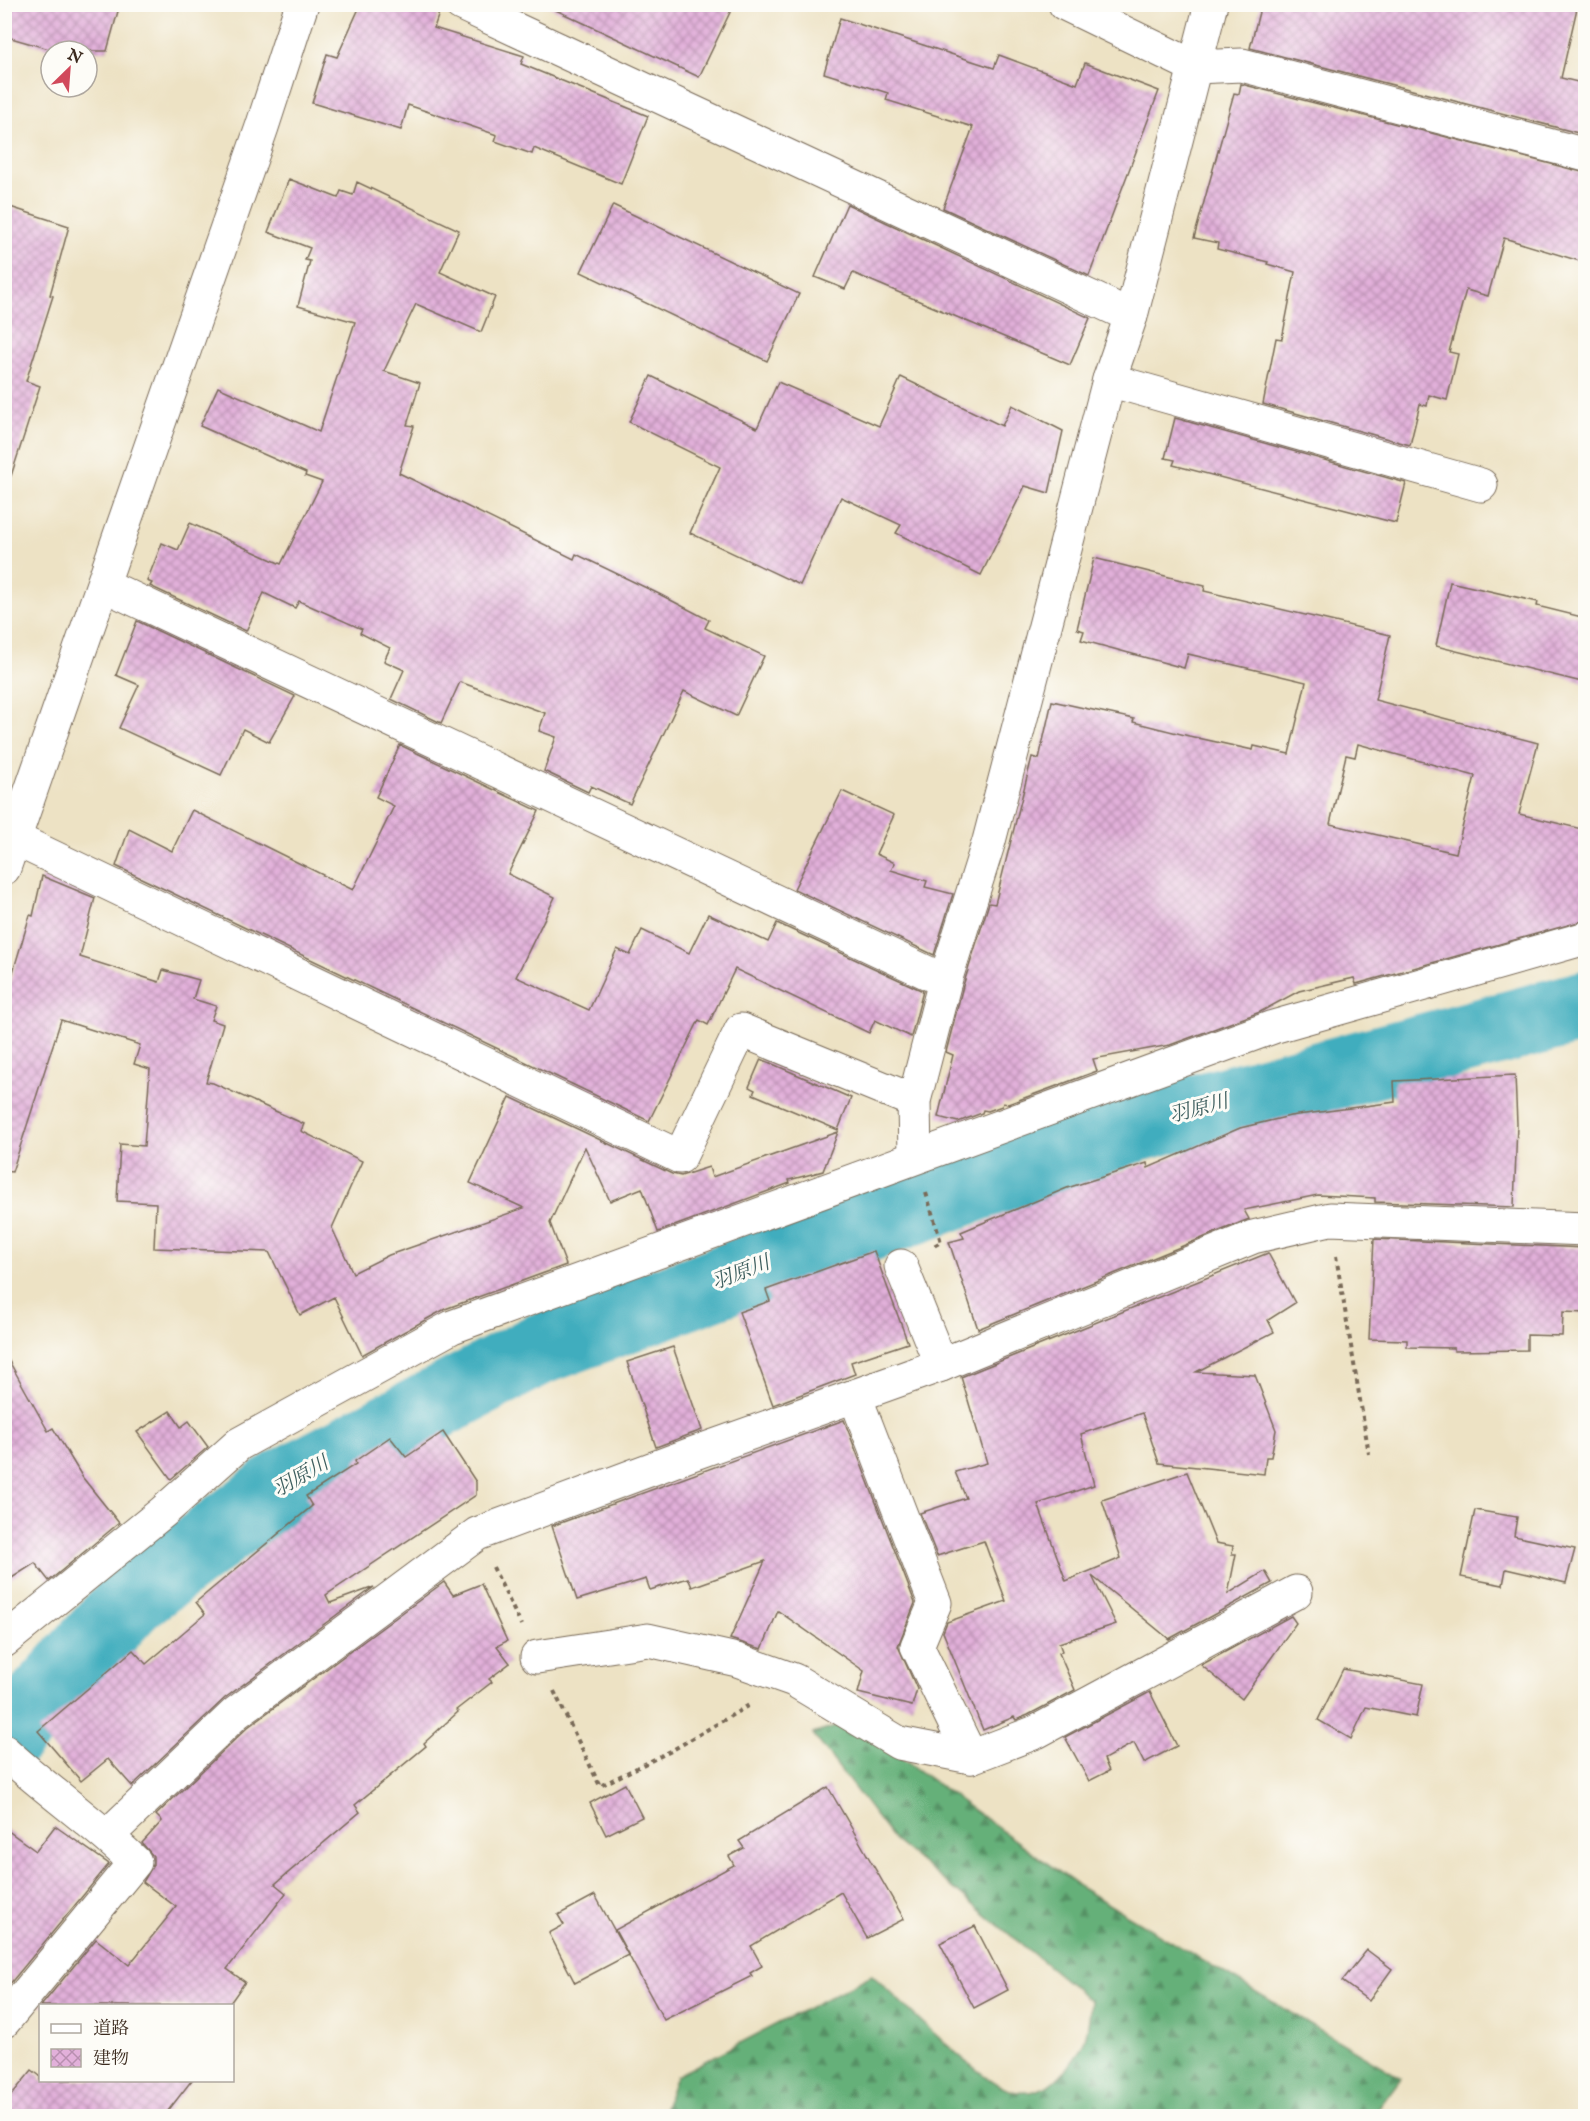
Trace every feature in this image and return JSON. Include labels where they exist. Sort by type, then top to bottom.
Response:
[{"type":"street","points":[[302,4],[262,127],[10,854],[680,1157],[741,1030],[914,1101]]},
{"type":"street","points":[[461,4],[1131,316]]},
{"type":"street","points":[[1065,4],[1195,67],[1242,65],[1586,155]]},
{"type":"street","points":[[915,1157],[914,1101],[945,981],[989,841],[1109,380],[1131,316],[1211,4]]},
{"type":"street","points":[[1109,380],[1481,485]]},
{"type":"street","points":[[104,585],[945,981]]},
{"type":"street","points":[[4,1641],[163,1512],[239,1444],[452,1327],[1273,1027],[1586,938]]},
{"type":"street","points":[[108,1835],[236,1713],[477,1534],[941,1365],[1253,1237],[1330,1219],[1586,1229]]},
{"type":"street","points":[[901,1266],[941,1365]]},
{"type":"street","points":[[855,1396],[935,1603],[917,1646],[971,1757]]},
{"type":"street","points":[[537,1657],[648,1640],[737,1660],[794,1680],[900,1743],[971,1757],[1036,1732],[1296,1592]]},
{"type":"street","points":[[4,2021],[135,1862],[108,1835],[16,1761]]},
{"type":"path","points":[[915,1157],[941,1242]]},
{"type":"path","points":[[1330,1219],[1369,1454]]},
{"type":"path","points":[[600,1786],[671,1751],[794,1680]]},
{"type":"green space","points":[[851,1722],[1083,1889],[1401,2078],[1373,2116],[668,2116],[665,2107],[676,2076],[872,1975],[965,2061],[1004,2088],[1023,2092],[1035,2091],[1047,2086],[1061,2075],[1081,2049],[1089,2023],[1091,2001],[894,1840],[813,1734]]},
{"type":"building","points":[[12,4],[120,4],[107,51],[99,51],[99,39],[39,39],[39,46],[4,36]]},
{"type":"building","points":[[361,4],[442,4],[434,28],[524,56],[521,64],[648,116],[621,184],[534,148],[532,154],[495,141],[497,135],[408,105],[401,130],[312,103],[327,54],[337,57]]},
{"type":"building","points":[[543,4],[734,4],[699,77]]},
{"type":"building","points":[[1261,4],[1578,4],[1561,78],[1586,84],[1586,135],[1250,48]]},
{"type":"building","points":[[840,18],[994,68],[999,55],[1077,84],[1085,63],[1159,91],[1089,276],[943,208],[973,127],[886,100],[888,93],[824,73]]},
{"type":"building","points":[[1241,84],[1586,173],[1586,263],[1504,238],[1488,296],[1466,290],[1449,352],[1458,354],[1447,400],[1429,395],[1427,406],[1420,404],[1410,445],[1263,404],[1276,338],[1282,339],[1295,272],[1267,264],[1268,262],[1217,249],[1218,243],[1194,238],[1234,93],[1239,94]]},
{"type":"building","points":[[289,179],[338,198],[341,191],[353,195],[357,182],[459,230],[440,272],[495,297],[481,332],[416,304],[384,371],[420,383],[407,425],[414,426],[399,473],[574,559],[576,554],[659,594],[709,620],[705,628],[764,656],[736,716],[684,691],[630,804],[591,786],[588,792],[544,771],[556,737],[539,731],[545,713],[460,682],[441,723],[391,699],[404,670],[384,661],[390,648],[360,633],[362,629],[299,601],[295,608],[264,593],[246,631],[150,586],[152,583],[147,581],[162,543],[178,550],[190,523],[281,564],[322,482],[200,426],[218,387],[319,432],[355,322],[298,306],[310,261],[305,260],[310,248],[268,232]]},
{"type":"building","points":[[847,204],[1090,318],[1070,365],[853,273],[845,289],[815,277]]},
{"type":"building","points":[[4,205],[69,226],[50,295],[53,296],[26,381],[40,386],[11,476],[4,475]]},
{"type":"building","points":[[613,205],[799,294],[767,361],[581,272]]},
{"type":"building","points":[[651,376],[757,428],[778,382],[879,426],[901,377],[1002,426],[1012,405],[1063,431],[1049,493],[1025,486],[981,575],[896,533],[901,525],[841,497],[800,585],[690,533],[720,467],[629,422]]},
{"type":"building","points":[[1175,418],[1406,483],[1396,523],[1173,465],[1175,460],[1165,458]]},
{"type":"building","points":[[1094,558],[1205,586],[1204,591],[1390,635],[1375,700],[1538,743],[1519,814],[1586,830],[1586,920],[1356,984],[1354,978],[1299,991],[1260,1012],[1170,1045],[1093,1059],[1097,1071],[1008,1104],[1003,1103],[1002,1106],[988,1111],[983,1110],[982,1113],[958,1122],[938,1117],[953,1055],[946,1052],[963,986],[989,903],[995,904],[1032,757],[1039,759],[1052,701],[1134,719],[1133,722],[1189,736],[1253,750],[1254,746],[1289,754],[1306,682],[1188,654],[1184,668],[1081,640],[1084,631],[1077,629]],"holes":[[[1358,744],[1475,776],[1456,853],[1330,824],[1346,755],[1355,757]]]},
{"type":"building","points":[[1450,582],[1538,602],[1537,606],[1586,618],[1586,683],[1436,646]]},
{"type":"building","points":[[137,621],[295,696],[269,742],[243,729],[221,775],[119,728],[139,685],[116,675]]},
{"type":"building","points":[[400,745],[539,811],[508,874],[555,897],[516,977],[589,1010],[617,949],[630,955],[642,930],[689,953],[708,914],[768,942],[777,923],[923,991],[911,1037],[875,1020],[869,1033],[735,969],[708,1025],[699,1020],[649,1121],[116,866],[129,829],[172,851],[192,810],[353,890],[394,806],[376,797]]},
{"type":"building","points":[[842,791],[894,815],[876,854],[895,863],[891,870],[927,881],[925,887],[953,894],[934,955],[794,889]]},
{"type":"building","points":[[42,876],[95,898],[80,957],[159,982],[163,970],[199,980],[193,999],[216,1006],[211,1020],[223,1024],[206,1082],[213,1083],[304,1124],[301,1131],[362,1161],[332,1228],[353,1273],[389,1255],[524,1208],[470,1183],[510,1097],[672,1174],[681,1176],[709,1167],[712,1177],[838,1132],[823,1171],[789,1180],[790,1183],[658,1232],[642,1188],[610,1201],[585,1147],[550,1223],[566,1265],[445,1309],[362,1355],[334,1297],[300,1315],[269,1252],[154,1248],[156,1203],[117,1201],[120,1144],[144,1146],[150,1069],[134,1064],[140,1045],[61,1020],[12,1172],[4,1171],[4,1002],[30,915],[33,916]]},
{"type":"building","points":[[761,1059],[851,1098],[838,1130],[753,1094],[755,1090],[749,1087]]},
{"type":"building","points":[[1515,1075],[1517,1124],[1514,1207],[1375,1202],[1375,1198],[1318,1195],[1244,1210],[1249,1219],[978,1329],[949,1242],[964,1238],[961,1232],[1067,1188],[1147,1163],[1148,1168],[1240,1128],[1290,1116],[1395,1102],[1394,1081]]},
{"type":"building","points":[[1374,1239],[1586,1248],[1586,1313],[1563,1312],[1562,1336],[1527,1335],[1527,1350],[1454,1351],[1454,1348],[1407,1347],[1407,1340],[1369,1339]]},
{"type":"building","points":[[874,1251],[908,1343],[851,1362],[855,1374],[773,1405],[739,1312],[770,1301],[766,1290]]},
{"type":"building","points":[[1268,1253],[1295,1303],[1268,1320],[1274,1332],[1196,1372],[1255,1375],[1276,1430],[1271,1457],[1266,1457],[1264,1474],[1159,1463],[1142,1413],[1081,1434],[1094,1485],[1038,1504],[1066,1581],[1121,1558],[1102,1500],[1187,1472],[1216,1543],[1233,1546],[1232,1554],[1236,1554],[1228,1594],[1265,1571],[1272,1583],[1169,1639],[1092,1576],[1116,1624],[1059,1643],[1062,1651],[1059,1653],[1075,1690],[1028,1715],[1016,1720],[1014,1717],[983,1730],[943,1632],[947,1622],[1006,1601],[984,1541],[937,1556],[920,1513],[966,1498],[955,1472],[987,1463],[961,1377]]},
{"type":"building","points":[[673,1347],[702,1430],[656,1447],[627,1362]]},
{"type":"building","points":[[4,1352],[48,1431],[53,1428],[83,1478],[119,1523],[49,1581],[35,1563],[4,1583]]},
{"type":"building","points":[[170,1411],[181,1427],[189,1421],[208,1447],[171,1479],[137,1432]]},
{"type":"building","points":[[844,1420],[915,1603],[898,1646],[917,1689],[912,1706],[858,1693],[864,1671],[778,1611],[762,1649],[730,1639],[765,1561],[692,1587],[688,1578],[650,1590],[646,1579],[577,1600],[552,1526]]},
{"type":"building","points":[[443,1432],[476,1482],[476,1495],[326,1595],[330,1603],[374,1587],[225,1698],[132,1786],[108,1759],[81,1781],[38,1731],[133,1650],[146,1664],[205,1614],[196,1602],[312,1506],[306,1496],[356,1464],[355,1461],[390,1437],[406,1457]]},
{"type":"building","points":[[1475,1510],[1517,1517],[1514,1536],[1575,1549],[1566,1583],[1506,1569],[1503,1585],[1461,1577]]},
{"type":"building","points":[[444,1582],[453,1595],[481,1584],[507,1641],[497,1646],[510,1663],[489,1679],[492,1682],[456,1710],[458,1712],[424,1743],[426,1746],[355,1805],[360,1812],[275,1884],[286,1893],[227,1969],[245,1982],[229,2004],[43,2004],[96,1939],[129,1965],[176,1907],[143,1882],[153,1865],[153,1856],[142,1843],[162,1821],[156,1815],[248,1727]]},
{"type":"building","points":[[1291,1616],[1296,1623],[1242,1699],[1201,1665]]},
{"type":"building","points":[[1343,1669],[1423,1684],[1416,1717],[1366,1707],[1351,1739],[1318,1720]]},
{"type":"building","points":[[1150,1692],[1177,1746],[1144,1763],[1134,1743],[1104,1759],[1109,1771],[1089,1781],[1065,1737]]},
{"type":"building","points":[[625,1784],[642,1817],[606,1835],[590,1803]]},
{"type":"building","points":[[828,1787],[904,1919],[867,1938],[841,1892],[751,1946],[762,1966],[750,1973],[752,1976],[664,2020],[615,1930],[734,1865],[729,1856],[744,1848],[739,1841]]},
{"type":"building","points":[[55,1826],[109,1864],[4,1991],[4,1828],[36,1851]]},
{"type":"building","points":[[595,1895],[628,1955],[575,1983],[549,1933],[564,1925],[558,1915]]},
{"type":"building","points":[[975,1926],[1008,1990],[974,2008],[940,1943]]},
{"type":"building","points":[[1367,1950],[1392,1969],[1369,2001],[1342,1981]]},
{"type":"building","points":[[32,2070],[39,2075],[39,2082],[190,2082],[164,2116],[4,2116],[4,2104]]},
{"type":"waterway","name":"羽原川","points":[[4,1741],[132,1599],[283,1485],[538,1350],[1126,1129],[1586,1006]]}]
